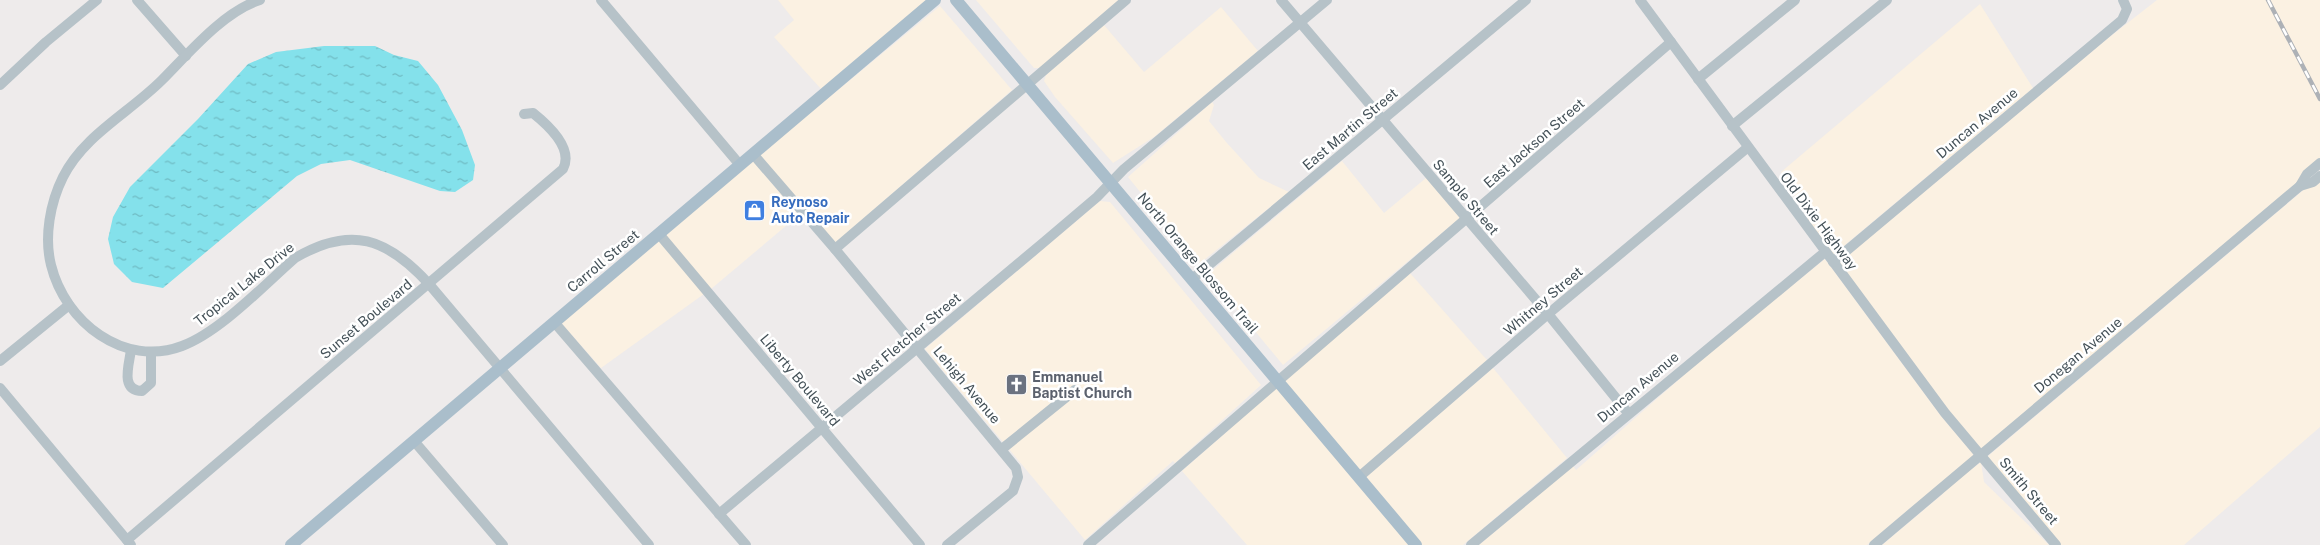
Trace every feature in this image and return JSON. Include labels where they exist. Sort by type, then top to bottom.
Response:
[{"type":"main road","name":"Carroll Street","points":[[291,545],[935,0]]},
{"type":"main road","name":"North Orange Blossom Trail","points":[[956,0],[1416,545]]},
{"type":"street","points":[[0,85],[46,42],[97,0]]},
{"type":"street","points":[[136,0],[186,56]]},
{"type":"street","points":[[601,0],[740,165]]},
{"type":"street","points":[[835,249],[1126,0]]},
{"type":"street","name":"Sample Street","points":[[1281,0],[1548,314],[1628,413]]},
{"type":"street","name":"West Fletcher Street","points":[[719,514],[823,429],[1111,183],[1124,169],[1327,0]]},
{"type":"street","name":"East Martin Street","points":[[1192,279],[1526,0]]},
{"type":"street","name":"Old Dixie Highway","points":[[1640,0],[1747,148],[1945,413],[1981,456]]},
{"type":"street","points":[[1698,79],[1795,0]]},
{"type":"street","points":[[1732,126],[1887,0]]},
{"type":"street","name":"Duncan Avenue","points":[[1833,262],[2122,20],[2127,9],[2124,0]]},
{"type":"street","name":"Tropical Lake Drive","points":[[255,1],[235,12],[186,56],[148,94],[89,140],[63,176],[54,197],[50,218],[49,252],[57,283],[69,305],[90,328],[109,341],[131,350],[151,352],[181,347],[200,338],[295,258],[326,243],[357,240],[389,248],[416,268],[649,545]]},
{"type":"street","name":"East Jackson Street","points":[[1088,545],[1671,42]]},
{"type":"street","name":"Sunset Boulevard","points":[[129,542],[563,169],[567,163],[563,144],[533,113],[524,114]]},
{"type":"street","name":"Whitney Street","points":[[1359,478],[1548,314],[1747,148]]},
{"type":"street","name":"Lehigh Avenue","points":[[753,154],[918,348],[1016,468],[1018,476],[1013,491],[947,545]]},
{"type":"street","name":"Donegan Avenue","points":[[1874,545],[2300,186],[2307,174],[2320,163]]},
{"type":"street","name":"Donegan Avenue","points":[[2300,186],[2313,182],[2320,176]]},
{"type":"street","name":"Liberty Boulevard","points":[[659,234],[920,545]]},
{"type":"street","name":"Duncan Avenue","points":[[1471,545],[1628,413],[1825,252]]},
{"type":"street","points":[[0,361],[69,305]]},
{"type":"street","points":[[554,322],[746,545]]},
{"type":"street","points":[[131,350],[127,382],[129,387],[135,391],[142,391],[151,383],[151,352]]},
{"type":"street","points":[[0,388],[129,542]]},
{"type":"street","points":[[1002,449],[1075,390]]},
{"type":"street","points":[[414,441],[503,545]]},
{"type":"street","name":"Smith Street","points":[[1981,456],[2056,545]]},
{"type":"shaded area","points":[[778,0],[927,0],[821,89],[774,37],[794,20]]},
{"type":"shaded area","points":[[976,0],[1119,0],[1040,68],[1034,68]]},
{"type":"shaded area","points":[[2157,0],[2320,0],[2320,163],[1981,449],[1948,410],[1839,263],[2107,39]]},
{"type":"shaded area","points":[[1980,4],[2033,88],[1833,255],[1816,233],[1781,172]]},
{"type":"shaded area","points":[[940,6],[1012,90],[835,243],[759,155]]},
{"type":"shaded area","points":[[1221,7],[1258,51],[1154,137],[1113,163],[1055,97],[1044,81],[1046,75],[1104,25],[1144,72]]},
{"type":"shaded area","points":[[1212,102],[1214,105],[1209,121],[1226,142],[1259,178],[1289,192],[1199,264],[1128,177]]},
{"type":"shaded area","points":[[753,161],[799,215],[711,289],[665,235]]},
{"type":"shaded area","points":[[1342,161],[1384,213],[1426,178],[1460,218],[1283,365],[1208,274]]},
{"type":"shaded area","points":[[2320,176],[2320,427],[2184,545],[2061,545],[1987,457]]},
{"type":"shaded area","points":[[1100,201],[1110,202],[1261,385],[1175,463],[1173,461],[1085,540],[1009,449],[1081,391],[1076,383],[1003,442],[925,349]]},
{"type":"shaded area","points":[[659,240],[704,294],[601,368],[561,323]]},
{"type":"shaded area","points":[[1825,259],[1941,416],[1974,455],[1969,471],[1981,462],[1984,482],[2049,545],[1882,545],[1944,493],[1915,504],[1867,545],[1479,545],[1573,466],[1576,470],[1717,346]]},
{"type":"shaded area","points":[[1410,273],[1487,360],[1359,471],[1283,381]]},
{"type":"shaded area","points":[[1493,368],[1567,458],[1463,545],[1421,545],[1365,478]]},
{"type":"shaded area","points":[[1277,387],[1410,545],[1247,545],[1182,471]]},
{"type":"water","points":[[324,46],[375,46],[394,55],[418,61],[438,85],[462,130],[475,165],[473,180],[455,192],[440,191],[350,160],[321,164],[297,176],[163,288],[132,282],[114,264],[108,239],[113,217],[130,187],[198,119],[248,64],[276,52]]},
{"type":"railway","points":[[2268,0],[2320,99]]},
{"type":"place","name":"Reynoso Auto Repair","points":[[755,210]]},
{"type":"place","name":"Emmanuel Baptist Church","points":[[1016,385]]}]
